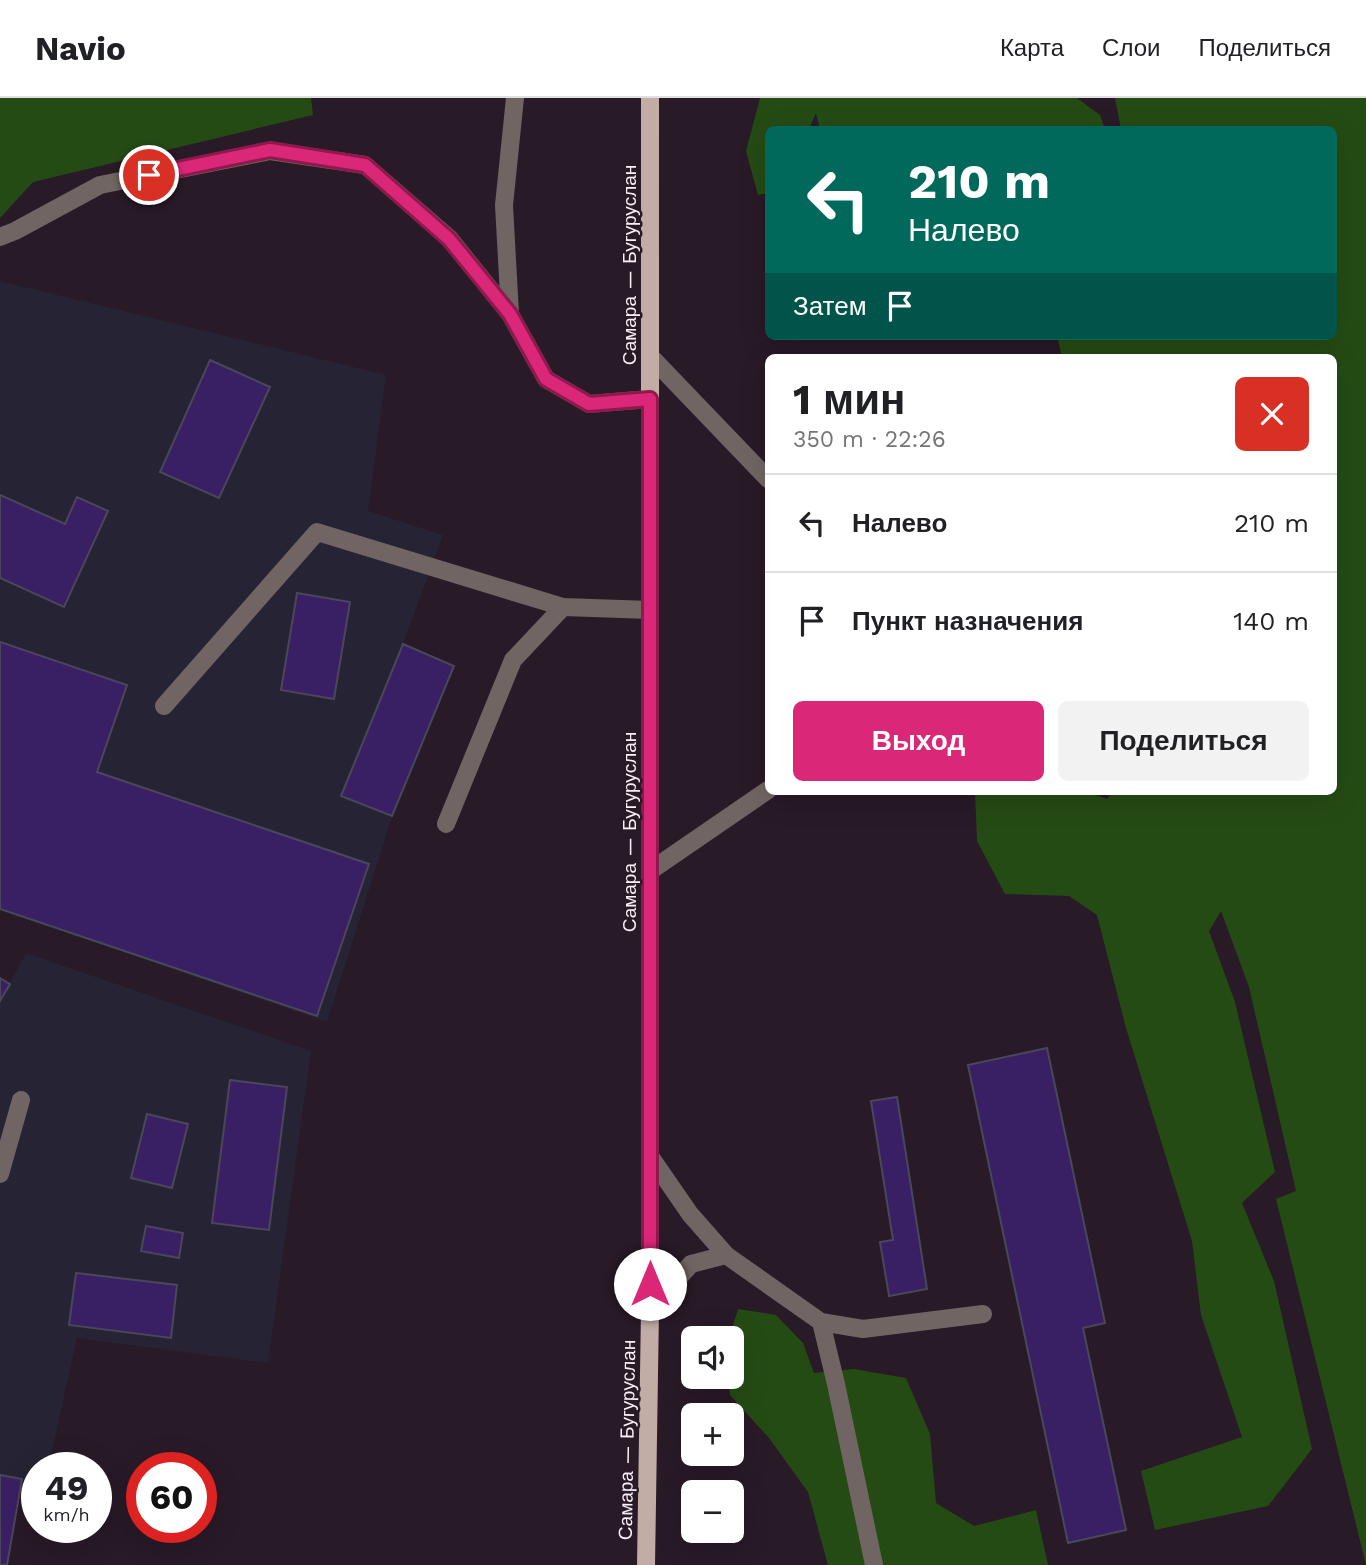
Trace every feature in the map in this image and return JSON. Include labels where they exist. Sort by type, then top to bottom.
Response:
[{"type":"main road","name":"Самара — Бугуруслан","points":[[646,1565],[650,1310],[650,98]]},
{"type":"lane","points":[[510,314],[504,205],[515,98]]},
{"type":"lane","points":[[0,237],[100,185],[270,150],[365,165],[449,239],[510,314],[546,379],[589,404],[650,399]]},
{"type":"lane","points":[[650,356],[765,476]]},
{"type":"lane","points":[[164,706],[317,532],[563,607],[650,610]]},
{"type":"lane","points":[[446,824],[513,660],[563,607]]},
{"type":"lane","points":[[650,871],[765,792]]},
{"type":"lane","points":[[0,1174],[21,1100]]},
{"type":"lane","points":[[650,1156],[690,1214],[726,1255],[821,1322],[863,1329],[983,1314]]},
{"type":"lane","points":[[650,1310],[691,1264],[726,1255]]},
{"type":"lane","points":[[821,1322],[874,1565]]},
{"type":"shaded area","points":[[0,281],[386,375],[368,511],[443,535],[403,644],[454,666],[392,817],[327,1022],[0,910]]},
{"type":"shaded area","points":[[26,953],[311,1051],[268,1363],[77,1338],[52,1452],[21,1452],[21,1486],[7,1565],[0,1565],[0,978],[10,983]]},
{"type":"green space","points":[[0,98],[311,98],[313,115],[33,182],[0,218]]},
{"type":"green space","points":[[760,98],[1077,98],[1100,115],[1104,126],[819,126],[816,113],[810,126],[765,126],[765,194],[758,195],[746,151]]},
{"type":"green space","points":[[1115,98],[1366,98],[1366,1565],[1276,1199],[1296,1191],[1249,987],[1221,911],[1209,931],[1235,1002],[1275,1172],[1242,1203],[1274,1281],[1312,1449],[1268,1506],[1155,1530],[1141,1471],[1242,1437],[1201,1315],[1192,1241],[1126,1028],[1097,915],[1069,896],[1005,894],[977,841],[975,795],[1096,795],[1107,799],[1110,795],[1337,795],[1337,354],[1061,354],[1058,340],[1337,340],[1337,126],[1120,126]]},
{"type":"green space","points":[[738,1309],[776,1315],[803,1343],[814,1373],[854,1369],[906,1378],[930,1434],[936,1503],[974,1526],[1036,1510],[1048,1565],[828,1565],[808,1492],[769,1438],[744,1410],[744,1403],[737,1403],[730,1395],[729,1389],[744,1389],[744,1326],[733,1326]]},
{"type":"building","points":[[210,360],[270,387],[219,498],[160,472]]},
{"type":"building","points":[[0,495],[65,524],[77,497],[108,511],[64,607],[0,578]]},
{"type":"building","points":[[297,593],[350,602],[334,699],[281,690]]},
{"type":"building","points":[[0,642],[127,685],[97,772],[369,864],[317,1016],[0,909]]},
{"type":"building","points":[[403,644],[454,666],[392,816],[341,796]]},
{"type":"building","points":[[0,978],[10,984],[0,1001]]},
{"type":"building","points":[[1047,1048],[1105,1323],[1083,1328],[1126,1530],[1068,1543],[968,1065]]},
{"type":"building","points":[[230,1080],[287,1087],[269,1230],[212,1223]]},
{"type":"building","points":[[897,1097],[927,1289],[889,1296],[880,1242],[893,1240],[871,1101]]},
{"type":"building","points":[[147,1114],[188,1124],[172,1188],[131,1178]]},
{"type":"building","points":[[146,1226],[183,1233],[179,1258],[141,1251]]},
{"type":"building","points":[[76,1273],[177,1285],[171,1338],[69,1325]]},
{"type":"building","points":[[0,1475],[21,1479],[21,1485],[7,1565],[0,1565]]},
{"type":"route","points":[[149,175],[270,150],[365,165],[449,239],[510,314],[546,379],[589,404],[650,399],[650,1284]]}]
